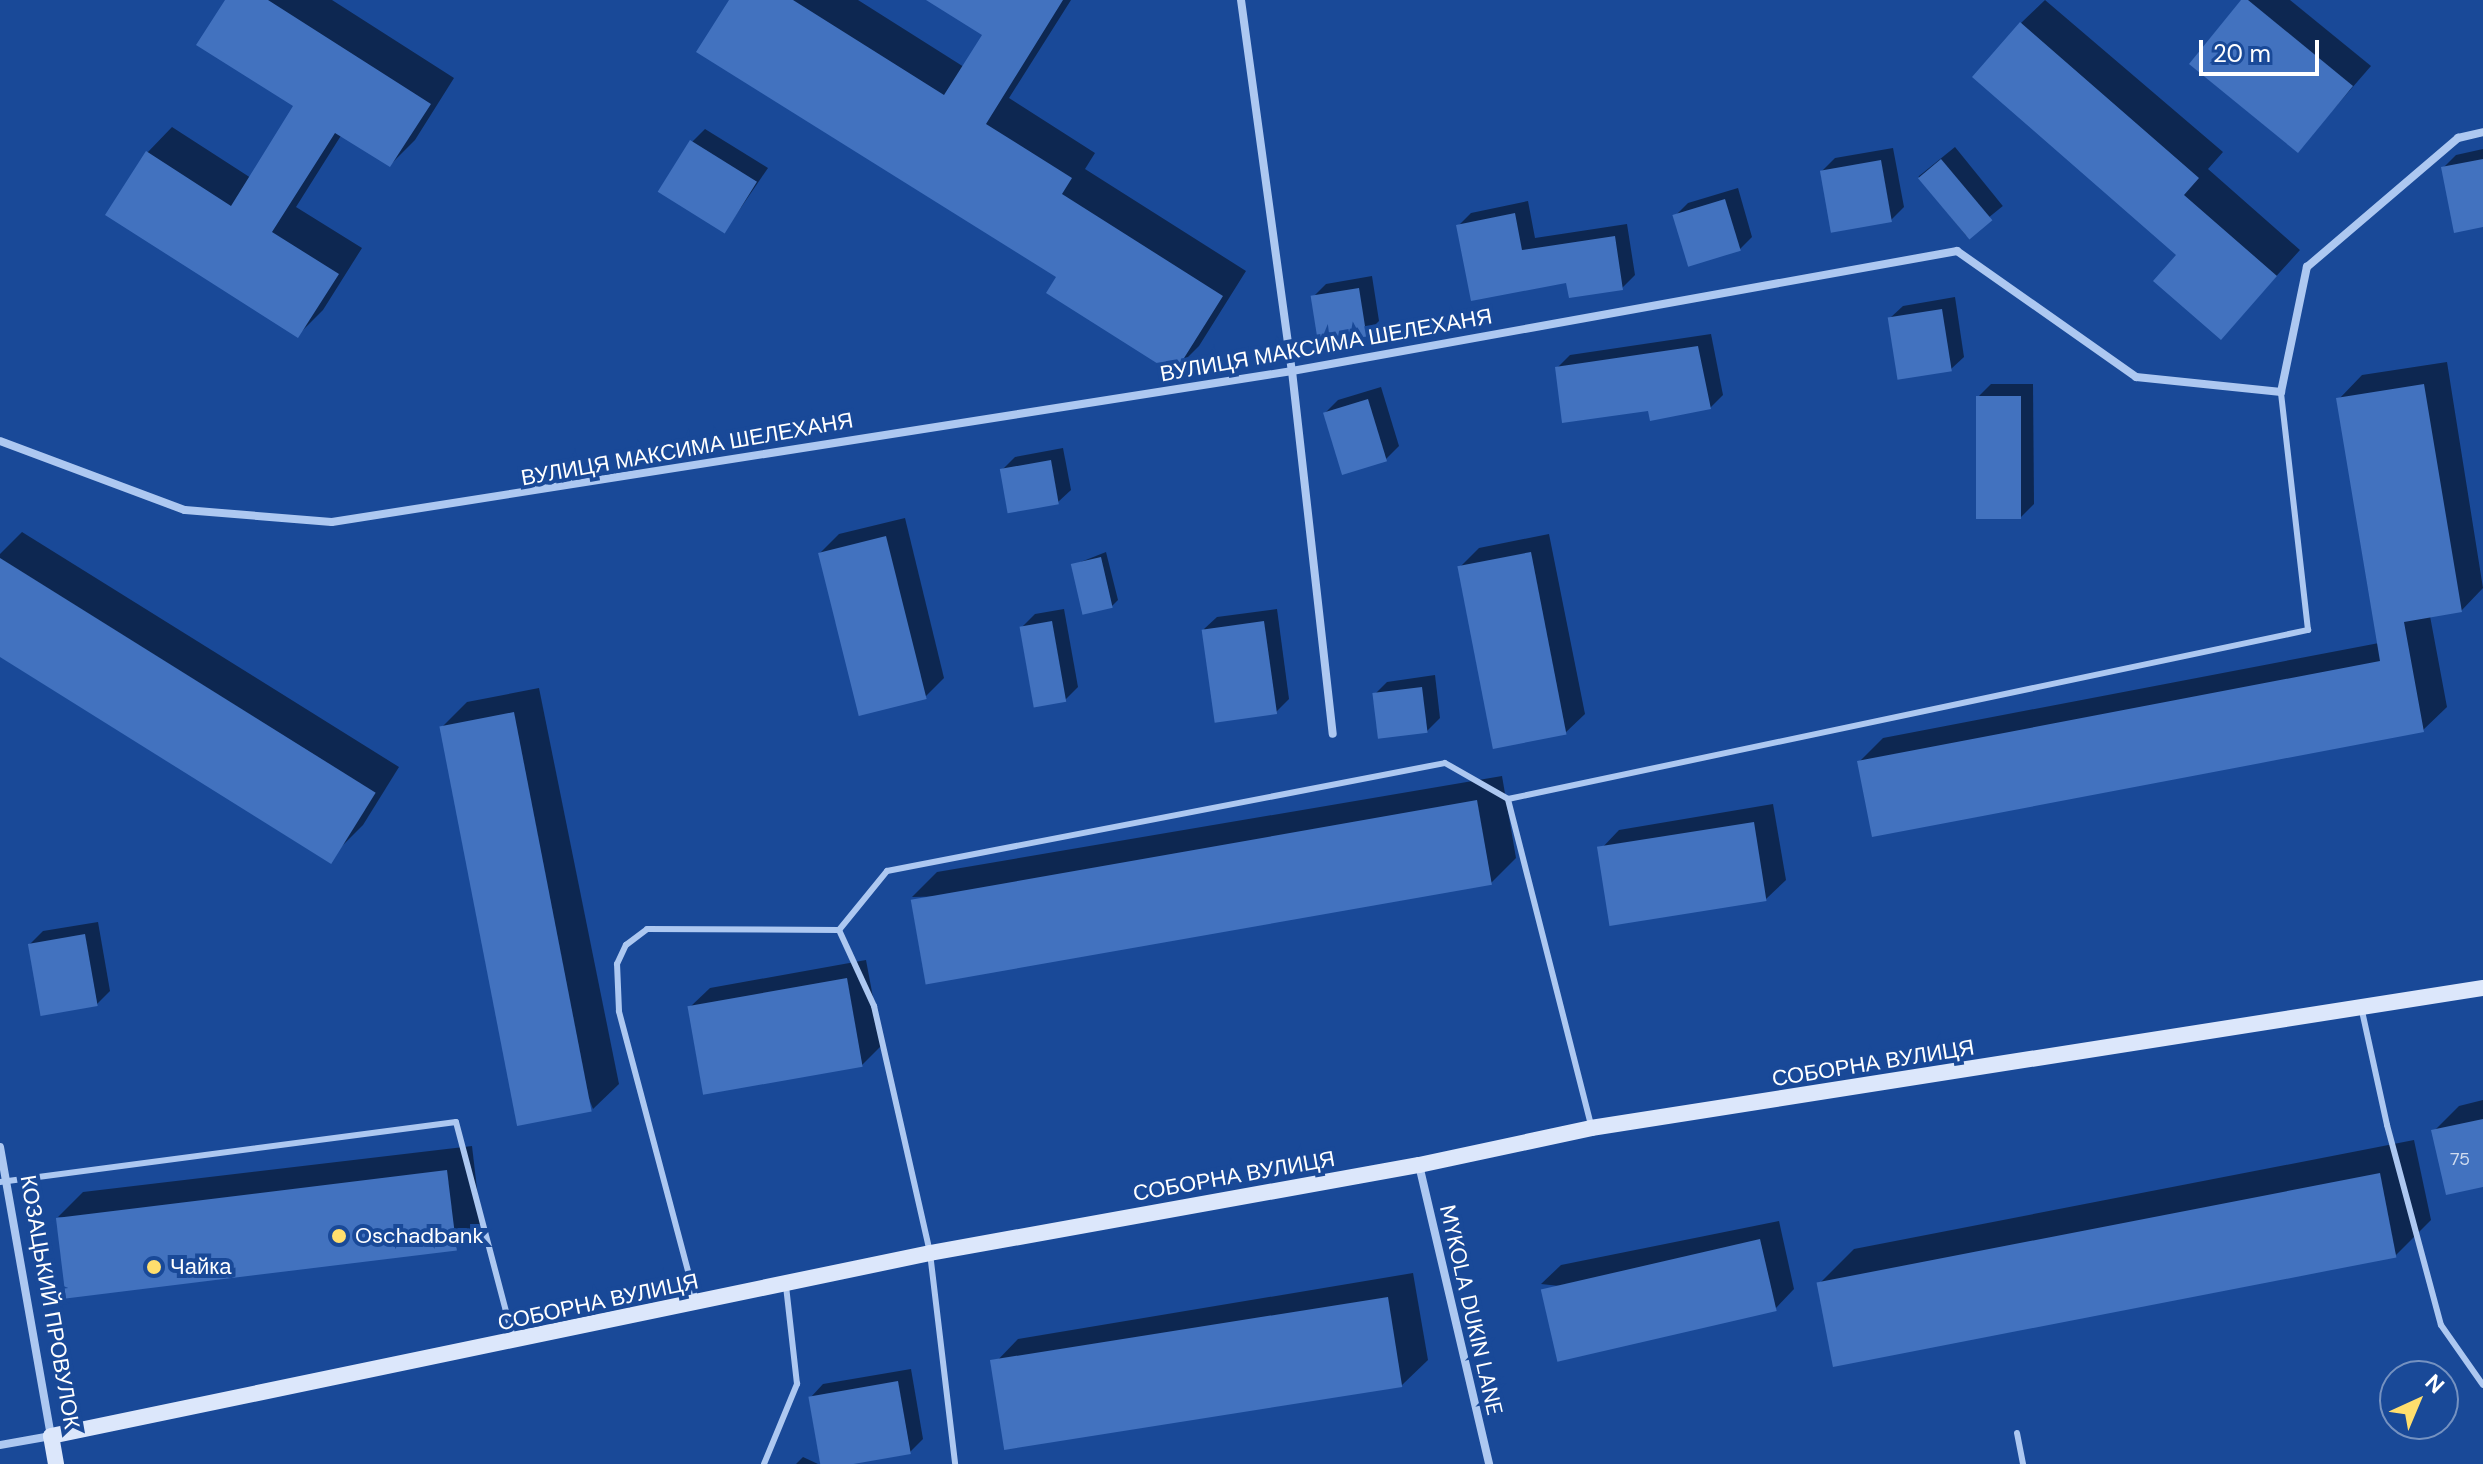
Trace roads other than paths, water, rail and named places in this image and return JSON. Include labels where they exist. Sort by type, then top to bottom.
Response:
[{"type":"street","points":[[1241,0],[1292,371],[1333,734]]},
{"type":"street","points":[[2281,392],[2307,267],[2458,138],[2483,132]]},
{"type":"street","name":"ВУЛИЦЯ МАКСИМА ШЕЛЕХАНЯ","points":[[0,441],[185,510],[332,522],[1292,371],[1957,251],[2136,377],[2281,392]]},
{"type":"street","name":"СОБОРНА ВУЛИЦЯ","points":[[0,1445],[786,1286],[930,1253],[1419,1165],[1591,1128],[2362,1011],[2483,988]]},
{"type":"street","name":"КОЗАЦЬКИЙ ПРОВУЛОК","points":[[0,1147],[3,1182],[56,1464]]},
{"type":"street","name":"MYKOLA DUKIN LANE","points":[[1419,1165],[1489,1464]]},
{"type":"lane","points":[[839,930],[887,871],[1445,763],[1508,799],[2308,630],[2281,392]]},
{"type":"lane","points":[[1508,799],[1591,1128]]},
{"type":"lane","points":[[697,1304],[619,1011],[617,964],[626,945],[647,929],[839,930]]},
{"type":"lane","points":[[839,930],[874,1006],[930,1253],[955,1464]]},
{"type":"lane","points":[[2362,1011],[2387,1125],[2441,1325],[2483,1385]]},
{"type":"lane","points":[[3,1182],[456,1122],[514,1341]]},
{"type":"lane","points":[[764,1464],[797,1384],[786,1286]]},
{"type":"lane","points":[[2017,1433],[2023,1464]]},
{"type":"place","name":"Oschadbank","points":[[339,1236]]},
{"type":"place","name":"Чайка","points":[[154,1267]]}]
